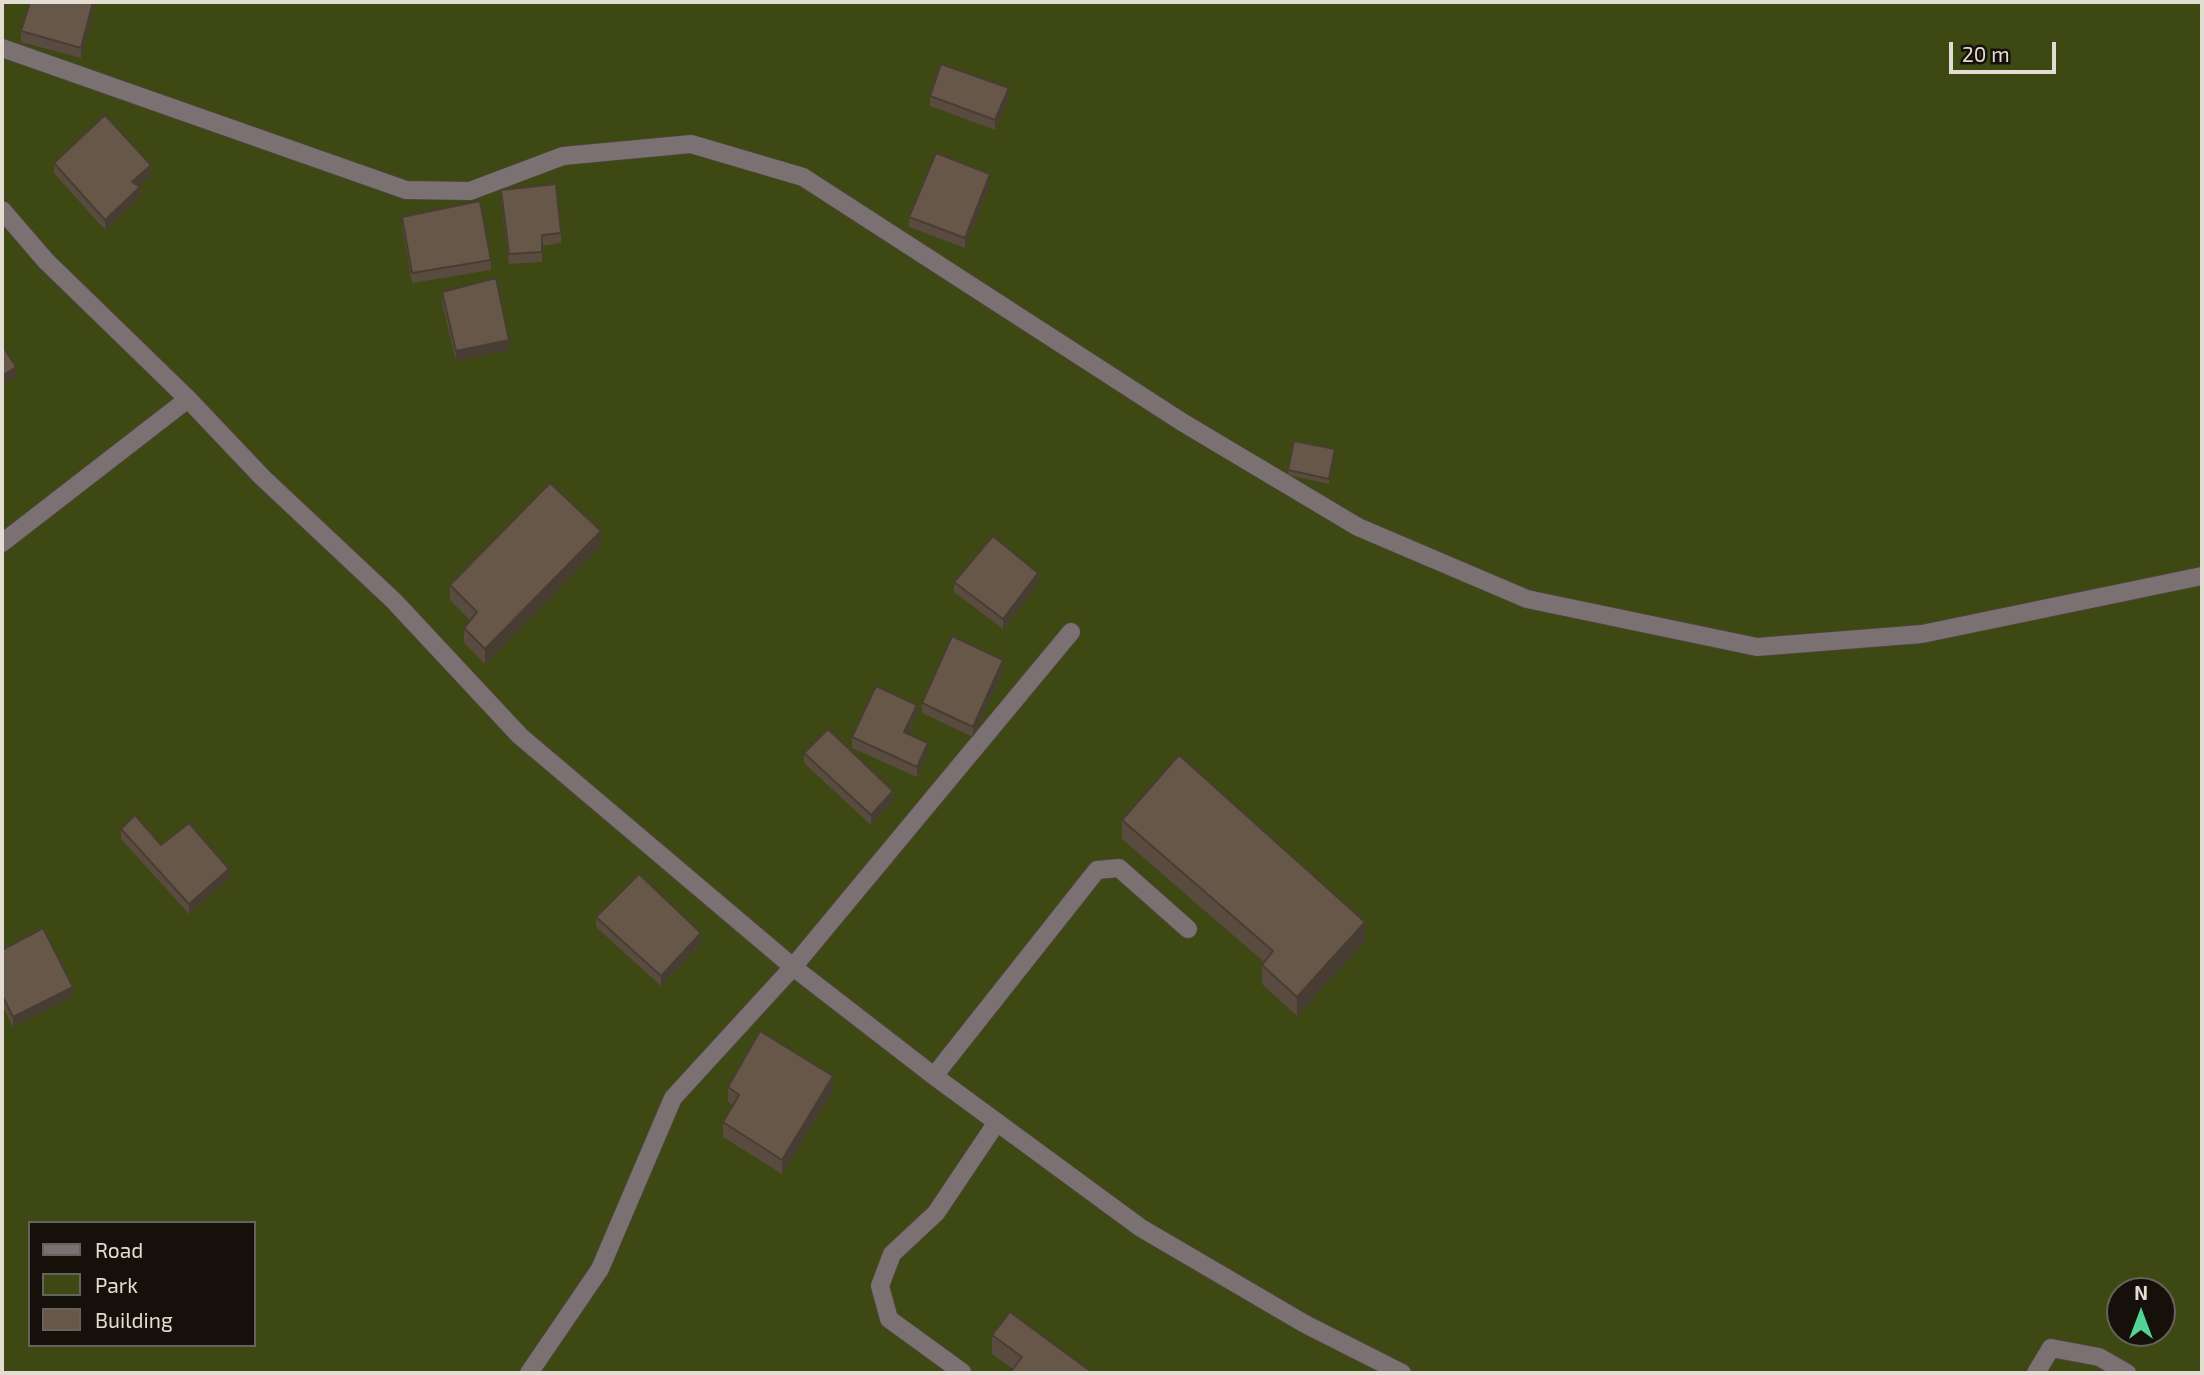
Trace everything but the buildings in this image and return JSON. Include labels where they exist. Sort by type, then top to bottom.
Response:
[{"type":"street","points":[[2,48],[406,190],[470,191],[563,156],[691,144],[803,177],[1182,422],[1358,527],[1527,599],[1757,647],[1922,634],[2202,576]]},
{"type":"street","points":[[2,210],[46,261],[188,399],[262,477],[394,601],[520,736],[793,967],[934,1076],[1141,1228],[1305,1324],[1402,1373]]},
{"type":"street","points":[[2,544],[188,399]]},
{"type":"street","points":[[529,1373],[600,1269],[673,1098],[793,967],[1070,632]]},
{"type":"street","points":[[934,1076],[1097,870],[1119,868],[1188,929]]},
{"type":"street","points":[[962,1372],[889,1319],[880,1286],[892,1254],[936,1213],[997,1122]]},
{"type":"street","points":[[2036,1373],[2051,1348],[2099,1357],[2127,1373]]},
{"type":"green space","points":[[2,2],[2202,2],[2202,1373],[2,1373]]}]
